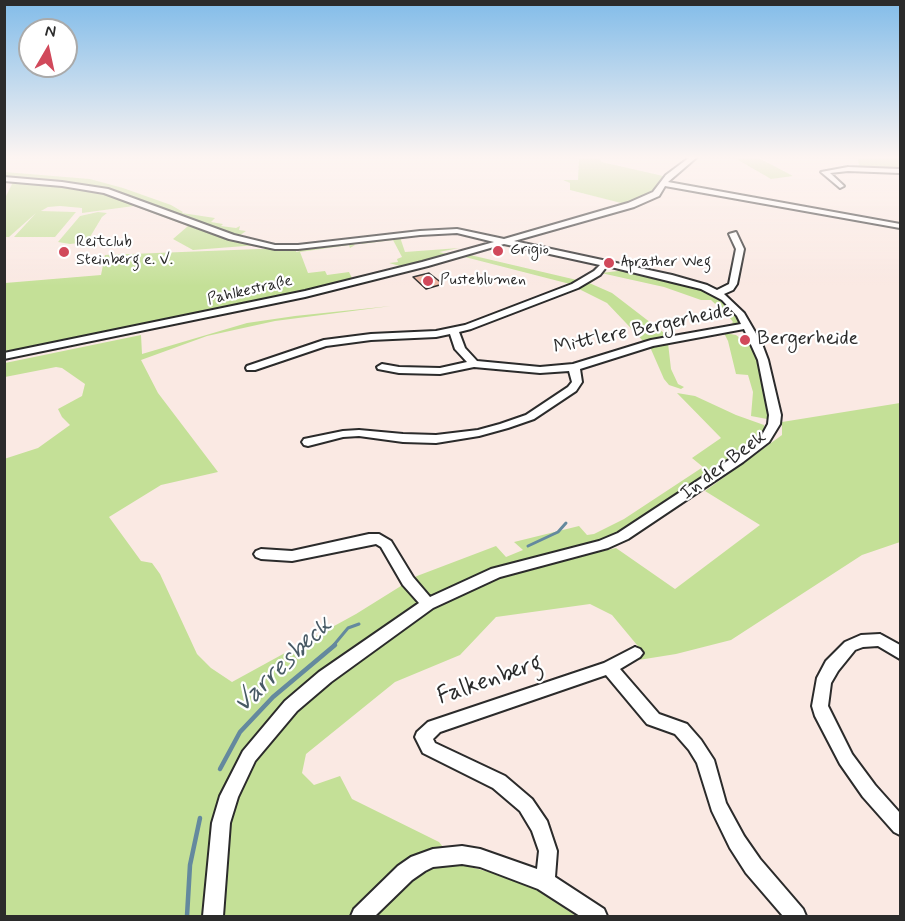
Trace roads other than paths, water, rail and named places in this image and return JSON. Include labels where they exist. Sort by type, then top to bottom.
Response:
[{"type":"street","points":[[127,200],[232,237],[275,246],[298,247],[451,231],[500,242]]},
{"type":"street","name":"Pahlkestraße","points":[[4,356],[305,294],[646,200]]},
{"type":"street","points":[[757,200],[898,227]]},
{"type":"street","points":[[878,222],[900,220]]},
{"type":"street","points":[[717,293],[730,288],[732,284],[740,249],[733,234]]},
{"type":"street","name":"In der Beek","points":[[213,916],[221,823],[229,796],[249,756],[275,724],[305,693],[428,604],[496,573],[603,545],[623,536],[739,459],[765,439],[771,431],[775,416],[763,360],[747,326],[736,310],[717,293],[690,282],[500,242]]},
{"type":"street","points":[[251,368],[324,343],[454,330],[574,286],[597,273],[604,264]]},
{"type":"street","name":"Mittlere Bergerheide","points":[[382,367],[399,370],[440,371],[474,364],[524,370],[574,367],[651,343],[747,326]]},
{"type":"street","points":[[454,330],[460,349],[474,364]]},
{"type":"street","points":[[308,442],[359,433],[410,439],[436,438],[479,433],[504,426],[530,417],[572,389],[577,382],[574,367]]},
{"type":"street","points":[[261,554],[292,555],[369,539],[379,539],[386,544],[408,581],[428,604]]},
{"type":"street","points":[[900,653],[880,640],[861,641],[850,646],[832,666],[824,683],[820,706],[846,759],[868,791],[900,826]]},
{"type":"street","name":"Falkenberg","points":[[544,881],[548,851],[540,827],[526,805],[499,782],[429,748],[423,737],[434,727],[609,668],[635,653]]},
{"type":"street","points":[[609,668],[653,719],[681,729],[705,760],[718,805],[737,843],[779,898],[796,916]]},
{"type":"street","points":[[361,916],[405,873],[418,864],[433,858],[462,855],[480,858],[544,881],[597,916]]},
{"type":"waterway","name":"Varresbeck","points":[[528,546],[558,532],[566,523]]},
{"type":"waterway","name":"Varresbeck","points":[[333,646],[348,628],[359,624]]},
{"type":"waterway","name":"Varresbeck","points":[[220,769],[240,732],[273,697],[335,645]]},
{"type":"waterway","name":"Varresbeck","points":[[187,916],[190,865],[200,818]]},
{"type":"place","name":"Grigio","points":[[498,251]]},
{"type":"place","name":"Reitclub Steinberg e. V.","points":[[64,252]]},
{"type":"place","name":"Aprather Weg","points":[[609,263]]},
{"type":"place","name":"Pusteblumen","points":[[428,281]]},
{"type":"place","name":"Bergerheide","points":[[745,340]]}]
